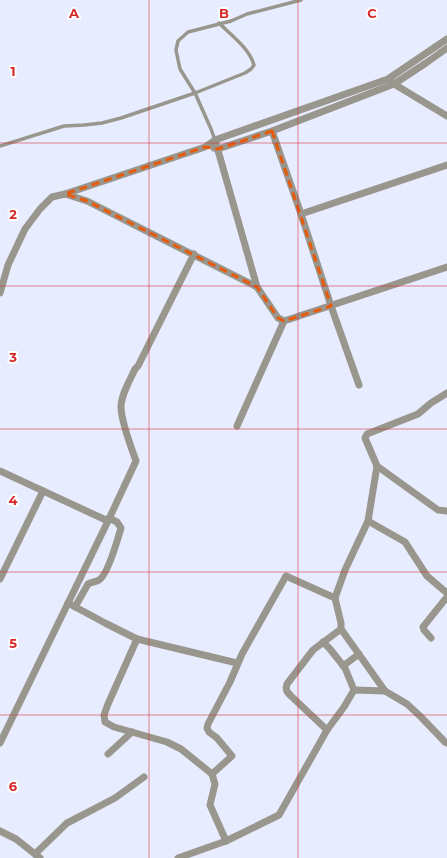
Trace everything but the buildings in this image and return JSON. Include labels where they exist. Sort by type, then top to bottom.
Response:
[{"type":"street","points":[[0,294],[8,265],[25,229],[40,209],[52,197],[205,147],[215,140],[391,82],[447,39]]},
{"type":"street","points":[[205,147],[218,149],[272,131],[391,82],[426,63],[447,48]]},
{"type":"street","points":[[391,82],[447,116]]},
{"type":"street","points":[[272,131],[359,385]]},
{"type":"street","points":[[215,140],[257,287],[278,318],[284,321],[447,267]]},
{"type":"street","points":[[301,214],[447,165]]},
{"type":"street","points":[[65,194],[87,201],[257,287]]},
{"type":"street","points":[[0,743],[136,461],[123,422],[121,408],[123,398],[135,369],[138,366],[194,254]]},
{"type":"street","points":[[237,426],[284,321]]},
{"type":"street","points":[[447,393],[431,403],[418,414],[367,434],[365,438],[377,466],[438,510],[447,511]]},
{"type":"street","points":[[377,466],[368,521],[345,570],[336,598],[341,629],[385,691],[407,704],[447,743]]},
{"type":"street","points":[[0,470],[108,520],[117,522],[121,528],[104,576],[99,580],[88,584],[75,607]]},
{"type":"street","points":[[0,579],[43,491]]},
{"type":"street","points":[[368,521],[405,542],[427,576],[447,593]]},
{"type":"street","points":[[212,774],[232,756],[209,732],[208,724],[230,682],[237,663],[286,576],[336,598]]},
{"type":"street","points":[[431,638],[423,627],[447,597]]},
{"type":"street","points":[[68,603],[137,638],[237,663]]},
{"type":"street","points":[[327,730],[288,693],[286,688],[287,684],[313,650],[341,629]]},
{"type":"street","points":[[137,638],[104,714],[105,722],[114,727],[167,742],[180,749],[212,774],[215,784],[210,805],[226,841]]},
{"type":"street","points":[[323,642],[343,666],[354,690]]},
{"type":"street","points":[[343,666],[359,654]]},
{"type":"street","points":[[354,690],[385,691]]},
{"type":"street","points":[[178,858],[226,841],[279,815],[327,730],[344,707],[354,690]]},
{"type":"street","points":[[108,754],[132,732]]},
{"type":"street","points":[[0,831],[16,839],[37,856],[67,823],[115,798],[144,777]]},
{"type":"lane","points":[[215,140],[195,93],[180,69],[176,50],[178,41],[188,32],[231,21],[247,14],[301,0]]},
{"type":"lane","points":[[0,146],[64,126],[102,123],[121,118],[195,93],[245,73],[254,65],[252,58],[242,45],[219,23]]},
{"type":"highlighted area","points":[[272,131],[331,306],[284,321],[278,318],[257,287],[87,201],[65,194],[205,147],[218,149]]}]
